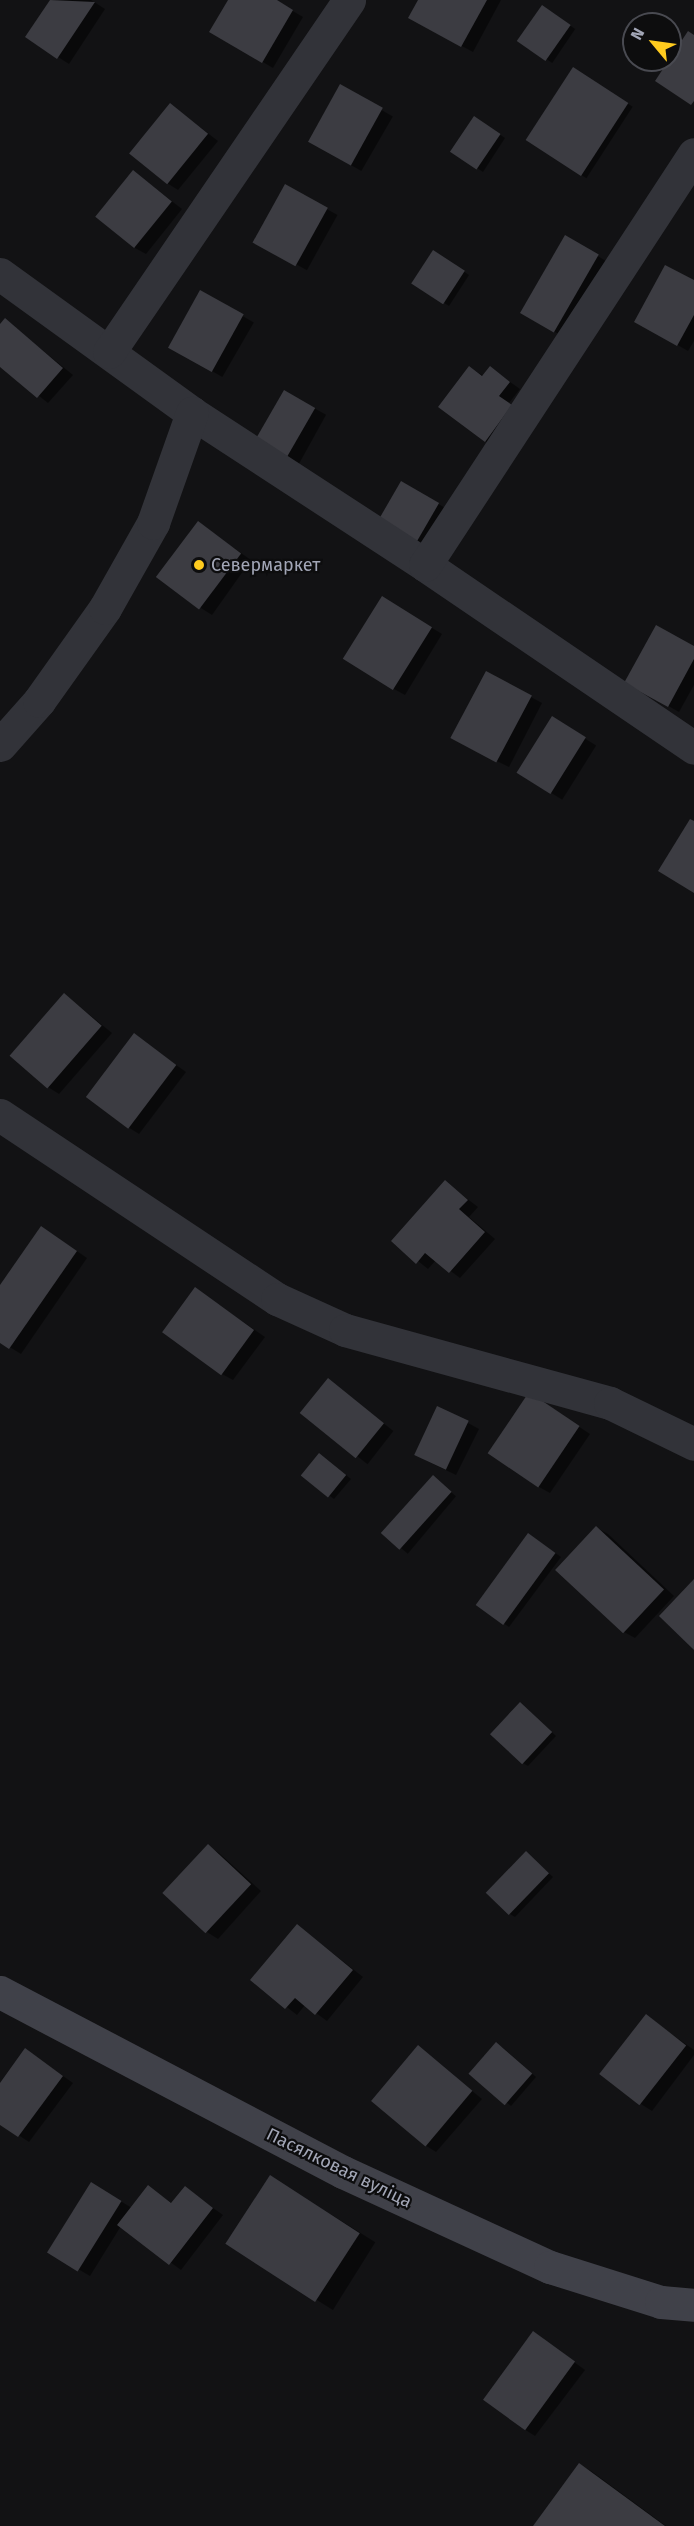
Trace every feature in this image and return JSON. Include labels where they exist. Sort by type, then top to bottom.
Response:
[{"type":"main road","name":"Пасялковая вуліца","points":[[0,1992],[343,2172],[550,2267],[661,2302],[694,2305]]},
{"type":"street","points":[[109,352],[349,0]]},
{"type":"street","points":[[425,565],[694,154]]},
{"type":"street","points":[[0,274],[192,413],[425,565],[689,731]]},
{"type":"street","points":[[0,745],[39,700],[105,608],[153,523],[192,413]]},
{"type":"street","points":[[0,1116],[277,1299],[345,1330],[610,1403],[694,1444]]},
{"type":"building","points":[[50,0],[95,2],[57,59],[25,37]]},
{"type":"building","points":[[228,0],[277,0],[293,10],[262,63],[209,32]]},
{"type":"building","points":[[418,0],[487,0],[461,47],[408,18]]},
{"type":"building","points":[[542,5],[571,25],[545,61],[517,41]]},
{"type":"building","points":[[688,31],[694,35],[694,101],[691,105],[655,81],[661,72],[682,72],[682,40]]},
{"type":"building","points":[[573,67],[628,103],[581,176],[526,140]]},
{"type":"building","points":[[340,84],[383,108],[351,165],[308,142]]},
{"type":"building","points":[[170,103],[208,134],[167,184],[129,154]]},
{"type":"building","points":[[474,116],[501,134],[476,170],[450,152]]},
{"type":"building","points":[[133,170],[172,201],[134,248],[95,217]]},
{"type":"building","points":[[285,184],[328,208],[295,266],[253,243]]},
{"type":"building","points":[[565,235],[599,255],[554,332],[520,313]]},
{"type":"building","points":[[433,250],[465,271],[443,304],[411,284]]},
{"type":"building","points":[[665,265],[694,280],[694,315],[677,346],[634,322]]},
{"type":"building","points":[[200,290],[244,314],[212,372],[168,348]]},
{"type":"building","points":[[5,318],[63,368],[37,398],[0,367],[0,324]]},
{"type":"building","points":[[469,366],[482,376],[490,366],[510,382],[499,396],[512,405],[485,442],[438,407]]},
{"type":"building","points":[[284,390],[315,408],[285,460],[254,442]]},
{"type":"building","points":[[401,481],[439,503],[415,545],[377,523]]},
{"type":"building","name":"Севермаркет","points":[[198,521],[241,553],[199,609],[156,577]]},
{"type":"building","points":[[382,596],[432,627],[393,690],[343,659]]},
{"type":"building","points":[[656,625],[694,646],[694,659],[668,707],[624,683]]},
{"type":"building","points":[[486,671],[532,695],[496,763],[450,738]]},
{"type":"building","points":[[552,716],[586,737],[550,794],[516,773]]},
{"type":"building","points":[[690,819],[694,821],[694,893],[658,871]]},
{"type":"building","points":[[64,993],[102,1026],[47,1088],[10,1056]]},
{"type":"building","points":[[134,1033],[176,1065],[128,1129],[86,1097]]},
{"type":"building","points":[[445,1180],[468,1200],[459,1209],[485,1232],[449,1273],[425,1253],[416,1264],[391,1241]]},
{"type":"building","points":[[41,1226],[77,1251],[9,1349],[0,1343],[0,1285]]},
{"type":"building","points":[[195,1287],[254,1330],[221,1375],[162,1332]]},
{"type":"building","points":[[328,1378],[384,1423],[356,1458],[300,1413]]},
{"type":"building","points":[[529,1392],[580,1426],[538,1487],[488,1453]]},
{"type":"building","points":[[437,1406],[469,1421],[446,1470],[414,1455]]},
{"type":"building","points":[[319,1453],[346,1475],[328,1498],[301,1476]]},
{"type":"building","points":[[433,1475],[452,1492],[399,1550],[381,1533]]},
{"type":"building","points":[[596,1526],[664,1589],[623,1633],[555,1570]]},
{"type":"building","points":[[528,1533],[556,1553],[503,1625],[476,1605]]},
{"type":"building","points":[[694,1579],[694,1650],[659,1616]]},
{"type":"building","points":[[520,1702],[552,1732],[522,1764],[490,1734]]},
{"type":"building","points":[[208,1844],[251,1884],[205,1933],[162,1893]]},
{"type":"building","points":[[526,1851],[549,1873],[509,1915],[486,1893]]},
{"type":"building","points":[[297,1924],[353,1970],[315,2015],[295,1998],[285,2009],[250,1980]]},
{"type":"building","points":[[646,2014],[686,2045],[639,2105],[599,2074]]},
{"type":"building","points":[[496,2042],[532,2073],[505,2105],[468,2074]]},
{"type":"building","points":[[418,2045],[472,2091],[425,2147],[371,2101]]},
{"type":"building","points":[[25,2048],[63,2076],[18,2137],[0,2125],[0,2083]]},
{"type":"building","points":[[270,2175],[360,2233],[315,2302],[225,2244]]},
{"type":"building","points":[[91,2182],[122,2201],[78,2271],[47,2252]]},
{"type":"building","points":[[148,2185],[171,2203],[185,2186],[213,2208],[169,2265],[117,2225]]},
{"type":"building","points":[[533,2331],[575,2362],[525,2430],[483,2400]]},
{"type":"building","points":[[579,2463],[665,2526],[533,2526]]},
{"type":"place","name":"Севермаркет","points":[[199,565]]}]
